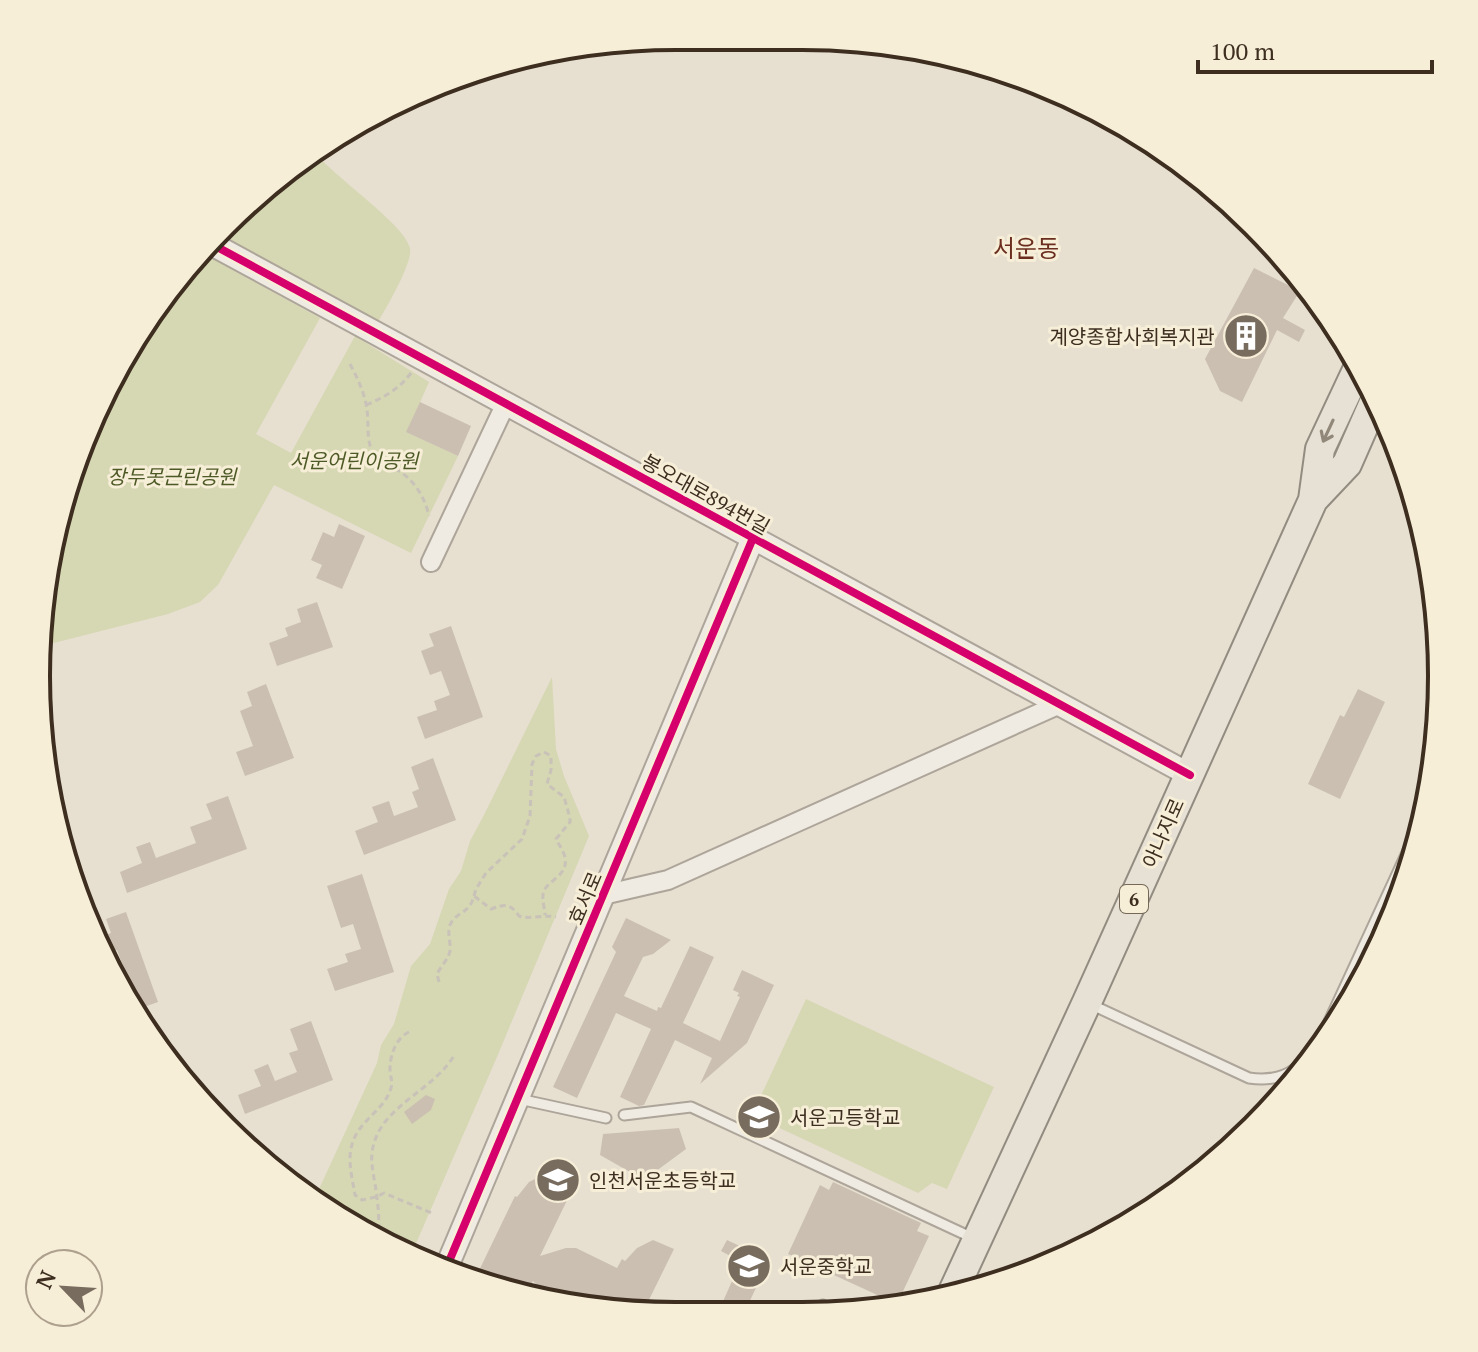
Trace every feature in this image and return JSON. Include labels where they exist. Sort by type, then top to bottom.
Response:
[{"type":"main road","name":"아나지로","points":[[958,1282],[1313,500],[1320,449],[1353,379]]},
{"type":"main road","name":"아나지로","points":[[1313,500],[1347,464],[1369,413]]},
{"type":"street","name":"봉오대로894번길","points":[[219,248],[1190,775]]},
{"type":"street","points":[[431,562],[506,403]]},
{"type":"street","name":"효서로","points":[[450,1259],[753,538]]},
{"type":"street","points":[[603,895],[668,880],[1060,704]]},
{"type":"lane","points":[[1344,989],[1392,886]]},
{"type":"lane","points":[[1087,1002],[1249,1078],[1266,1081],[1282,1078]]},
{"type":"lane","points":[[518,1099],[606,1118]]},
{"type":"lane","points":[[624,1115],[691,1107],[978,1241]]},
{"type":"path","points":[[350,364],[366,405],[372,452],[407,477],[421,494],[429,516]]},
{"type":"path","points":[[366,405],[395,390],[412,372]]},
{"type":"path","points":[[439,982],[437,974],[449,953],[451,923],[468,910],[486,873],[522,839],[531,805],[532,764],[536,756],[544,752],[551,756],[552,761],[547,784],[564,797],[570,818],[556,839],[564,854],[565,865],[558,878],[543,893],[545,915]]},
{"type":"path","points":[[474,896],[491,909],[505,905],[526,918],[556,917]]},
{"type":"path","points":[[409,1032],[397,1043],[392,1057],[391,1090],[354,1139],[350,1171],[355,1195],[362,1200],[384,1193],[434,1214]]},
{"type":"path","points":[[379,1226],[371,1158],[377,1135],[385,1121],[434,1080],[455,1054]]},
{"type":"green space","points":[[322,160],[395,226],[410,248],[403,274],[378,322],[227,240],[263,205]]},
{"type":"green space","name":"장두못근린공원","points":[[210,258],[320,318],[256,434],[291,453],[355,336],[429,382],[407,432],[458,456],[411,553],[274,485],[218,585],[200,602],[168,614],[51,644],[55,594],[71,514],[98,436],[134,363],[179,295]]},
{"type":"green space","points":[[552,677],[556,749],[589,836],[416,1245],[363,1218],[319,1190],[377,1063],[381,1045],[394,1024],[411,966],[430,944],[449,889],[461,871],[470,841]]},
{"type":"green space","points":[[806,999],[994,1087],[947,1189],[932,1183],[918,1193],[752,1115]]},
{"type":"building","name":"계양종합사회복지관","points":[[1254,268],[1293,287],[1298,294],[1283,318],[1305,330],[1299,342],[1277,330],[1242,402],[1220,391],[1205,359]]},
{"type":"building","points":[[420,402],[471,426],[458,456],[406,432]]},
{"type":"building","points":[[339,524],[365,536],[342,589],[316,578],[322,565],[311,560],[323,532],[334,537]]},
{"type":"building","points":[[317,602],[333,647],[277,666],[269,643],[288,636],[285,628],[301,622],[297,609]]},
{"type":"building","points":[[451,626],[483,717],[425,739],[417,717],[437,710],[434,701],[450,695],[441,671],[430,675],[421,651],[434,646],[429,634]]},
{"type":"building","points":[[266,684],[294,758],[245,776],[236,752],[253,746],[240,711],[252,706],[247,692]]},
{"type":"building","points":[[1358,689],[1385,702],[1340,799],[1308,784],[1340,715],[1344,717]]},
{"type":"building","points":[[433,758],[456,820],[364,855],[355,831],[378,822],[372,807],[389,801],[394,816],[418,807],[412,792],[419,789],[411,767]]},
{"type":"building","points":[[228,796],[247,849],[127,893],[120,872],[142,863],[136,847],[150,842],[156,858],[196,843],[190,827],[212,819],[206,804]]},
{"type":"building","points":[[362,874],[394,972],[335,991],[327,969],[348,962],[345,954],[361,949],[353,924],[341,928],[327,886]]},
{"type":"building","points":[[126,912],[158,1002],[145,1007],[134,989],[107,935],[111,933],[106,919]]},
{"type":"building","points":[[626,918],[671,940],[653,954],[643,957],[624,996],[657,1011],[690,946],[714,957],[683,1023],[720,1041],[740,997],[733,990],[742,970],[774,985],[747,1043],[700,1084],[712,1058],[675,1040],[644,1105],[639,1106],[620,1097],[651,1029],[616,1013],[577,1098],[553,1087],[616,952],[612,947]]},
{"type":"building","points":[[311,1021],[333,1080],[245,1114],[238,1095],[261,1086],[254,1070],[268,1064],[275,1081],[297,1072],[289,1053],[298,1050],[290,1029]]},
{"type":"building","points":[[426,1095],[435,1099],[431,1110],[412,1124],[404,1112]]},
{"type":"building","points":[[679,1128],[686,1149],[644,1180],[600,1155],[603,1134]]},
{"type":"building","points":[[545,1174],[573,1188],[540,1256],[576,1248],[617,1268],[622,1259],[625,1261],[637,1248],[653,1240],[674,1249],[648,1301],[554,1290],[538,1286],[533,1281],[531,1285],[479,1270],[515,1196],[529,1182]]},
{"type":"building","points":[[833,1182],[921,1223],[917,1231],[929,1236],[902,1294],[882,1297],[788,1254],[820,1185],[829,1190]]},
{"type":"building","points":[[727,1240],[769,1260],[749,1302],[723,1302],[737,1270],[732,1268],[736,1259],[721,1251]]},
{"type":"cycle path","points":[[219,248],[1190,775]]},
{"type":"cycle path","points":[[450,1259],[753,538]]},
{"type":"place","name":"계양종합사회복지관","points":[[1246,336]]},
{"type":"place","name":"서운고등학교","points":[[759,1117]]},
{"type":"place","name":"인천서운초등학교","points":[[558,1180]]},
{"type":"place","name":"서운중학교","points":[[749,1266]]},
{"type":"district","name":"서운동","points":[[1026,248]]},
{"type":"park label","name":"서운어린이공원","points":[[354,460]]}]
